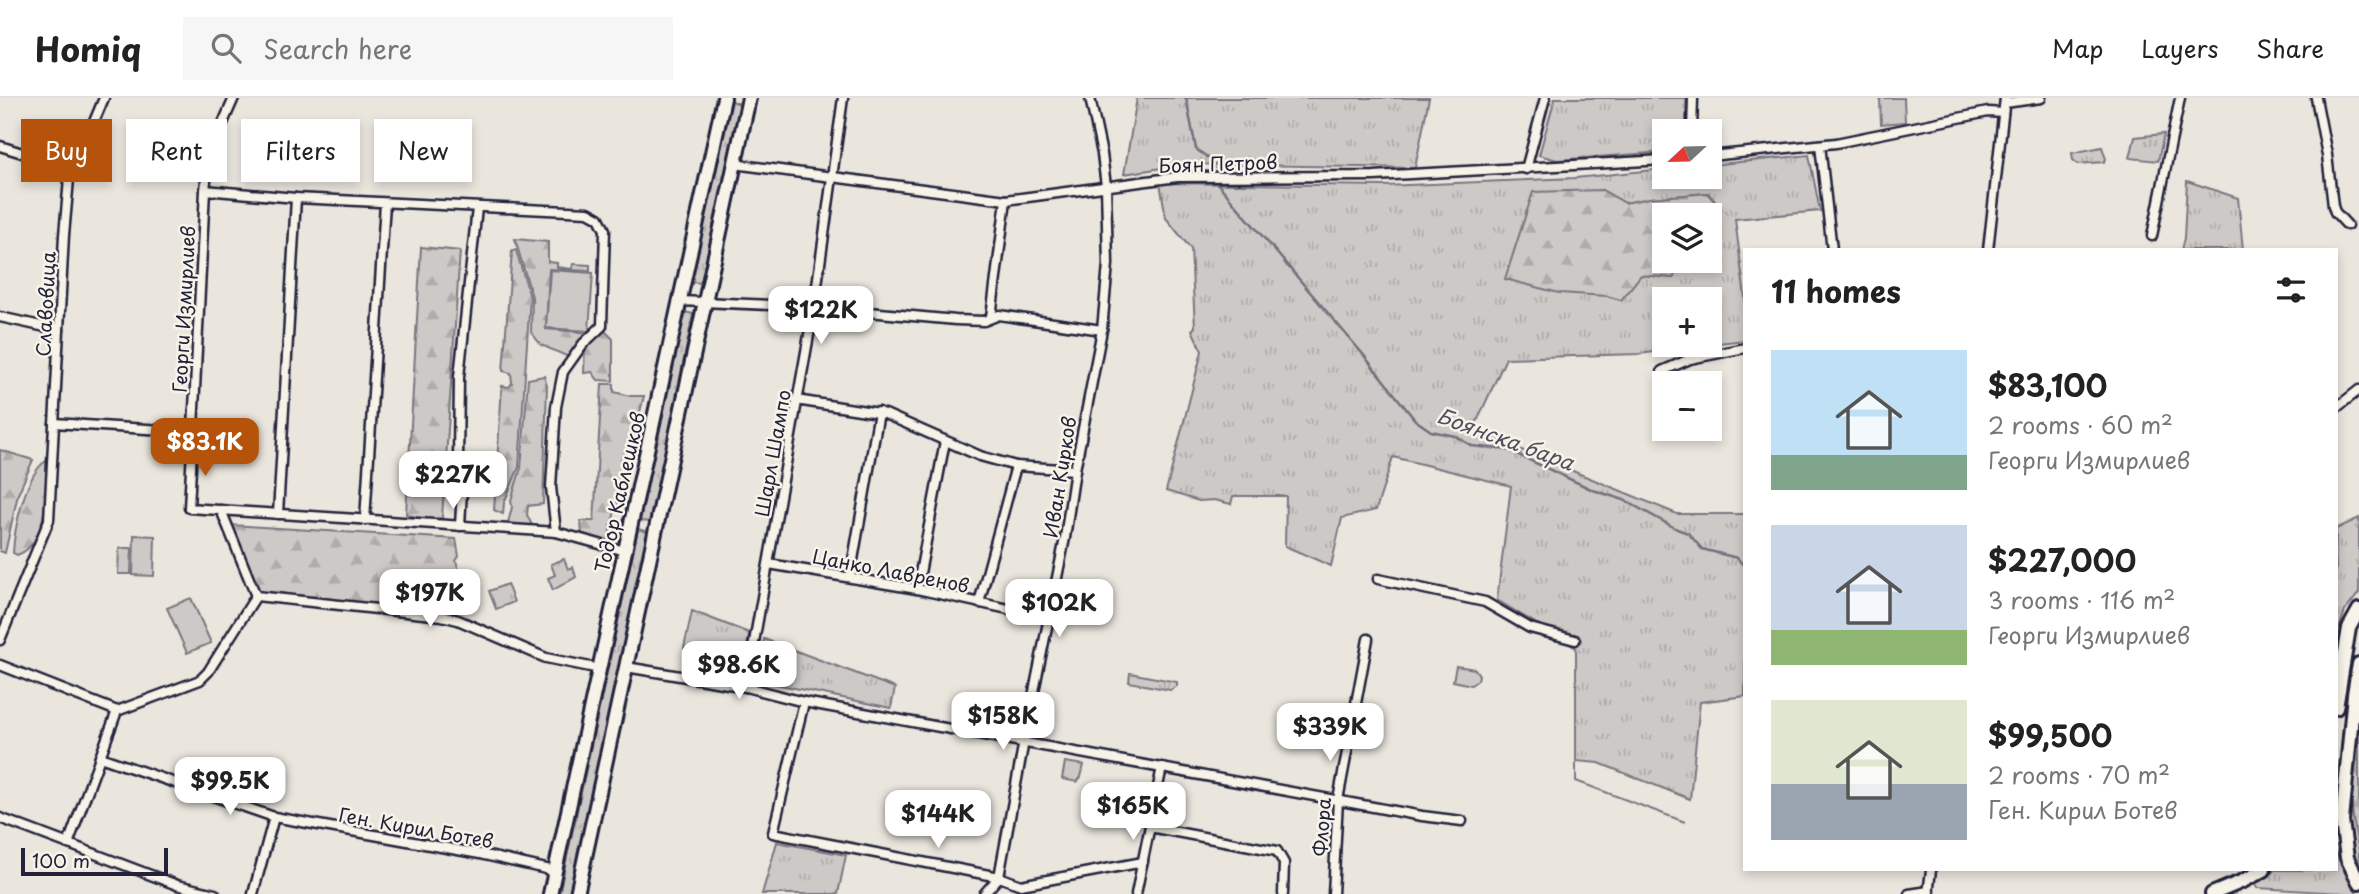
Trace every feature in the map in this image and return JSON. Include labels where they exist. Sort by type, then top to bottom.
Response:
[{"type":"main road","name":"Тодор Каблешков","points":[[550,894],[724,98]]},
{"type":"main road","points":[[577,894],[749,98]]},
{"type":"main road","points":[[2338,696],[2349,628],[2359,610]]},
{"type":"main road","points":[[2359,664],[2342,821],[2347,858],[2359,882]]},
{"type":"main road","points":[[2212,894],[2262,871]]},
{"type":"street","name":"Славовица","points":[[95,119],[104,98]]},
{"type":"street","name":"Георги Измирлиев","points":[[234,98],[209,155],[205,190],[189,508],[556,532],[625,551]]},
{"type":"street","name":"Шарл Шампо","points":[[746,687],[814,307],[843,98]]},
{"type":"street","name":"Иван Кирков","points":[[999,877],[1065,538],[1102,330],[1108,264],[1105,186],[1102,153],[1090,98]]},
{"type":"street","points":[[1525,169],[1545,98]]},
{"type":"street","points":[[1692,119],[1693,98]]},
{"type":"street","points":[[1987,248],[2005,100],[2041,98]]},
{"type":"street","points":[[2152,236],[2180,98]]},
{"type":"street","points":[[2316,98],[2333,206],[2347,225]]},
{"type":"street","points":[[1722,155],[1821,145],[1988,112],[2003,113]]},
{"type":"street","points":[[1821,145],[1832,248]]},
{"type":"street","points":[[0,146],[21,153]]},
{"type":"street","name":"Боян Петров","points":[[734,164],[1006,200],[1177,177],[1362,177],[1652,161]]},
{"type":"street","name":"Славовица","points":[[0,640],[49,520],[69,182]]},
{"type":"street","points":[[205,190],[296,198],[588,212],[599,218],[605,230],[602,326],[583,344],[563,372],[556,407],[551,487],[556,532]]},
{"type":"street","points":[[278,514],[296,198]]},
{"type":"street","points":[[991,317],[1006,200]]},
{"type":"street","points":[[365,520],[385,203]]},
{"type":"street","points":[[460,526],[462,490],[458,462],[459,377],[477,208]]},
{"type":"street","points":[[680,301],[814,307],[957,320],[984,321],[999,315],[1102,330]]},
{"type":"street","points":[[0,317],[59,330]]},
{"type":"street","points":[[1664,371],[1690,359],[1743,348]]},
{"type":"street","points":[[2338,406],[2359,390]]},
{"type":"street","points":[[796,400],[878,412],[980,456],[1016,466],[1075,470]]},
{"type":"street","points":[[850,577],[878,412]]},
{"type":"street","points":[[54,423],[193,432]]},
{"type":"street","points":[[917,589],[945,441]]},
{"type":"street","points":[[979,603],[1016,466]]},
{"type":"street","points":[[222,510],[256,596]]},
{"type":"street","name":"Цанко Лавренов","points":[[769,564],[917,589],[1049,618]]},
{"type":"street","points":[[1378,579],[1485,602],[1531,628],[1575,640]]},
{"type":"street","points":[[256,596],[442,616],[458,620],[546,658],[600,669]]},
{"type":"street","points":[[0,665],[117,711],[200,680],[208,672],[256,596]]},
{"type":"street","name":"Флора","points":[[1333,894],[1338,800],[1368,639]]},
{"type":"street","points":[[626,667],[746,687],[804,702],[1462,821]]},
{"type":"street","points":[[804,702],[773,833],[999,877],[1021,890],[1143,862]]},
{"type":"street","points":[[68,844],[117,711]]},
{"type":"street","name":"Ген. Кирил Ботев","points":[[100,757],[274,817],[555,871]]},
{"type":"street","points":[[1136,894],[1162,767]]},
{"type":"street","points":[[253,894],[274,817]]},
{"type":"street","points":[[0,818],[177,885],[215,894]]},
{"type":"street","points":[[1150,827],[1277,852],[1284,863],[1283,894]]},
{"type":"street","points":[[1909,894],[1928,892],[1931,871]]},
{"type":"street","points":[[984,894],[999,877]]},
{"type":"green space","points":[[1137,98],[1429,98],[1415,168],[1187,164],[1124,174]]},
{"type":"green space","points":[[1555,98],[1686,98],[1686,119],[1652,119],[1652,153],[1557,160],[1539,155]]},
{"type":"green space","points":[[1880,98],[1904,98],[1905,122],[1881,124]]},
{"type":"green space","points":[[732,101],[740,104],[701,283],[691,282]]},
{"type":"green space","points":[[2164,134],[2158,161],[2130,158],[2135,137]]},
{"type":"green space","points":[[2102,147],[2106,159],[2104,162],[2078,164],[2073,160],[2072,153]]},
{"type":"green space","points":[[1809,155],[1820,211],[1735,219],[1743,281],[1743,340],[1722,343],[1722,287],[1652,287],[1652,352],[1506,358],[1473,430],[1677,514],[1743,514],[1743,696],[1700,702],[1690,799],[1599,763],[1576,761],[1576,648],[1497,600],[1511,486],[1393,457],[1376,510],[1342,518],[1331,566],[1285,546],[1286,496],[1233,496],[1231,504],[1214,500],[1199,501],[1166,491],[1202,351],[1192,330],[1195,327],[1191,249],[1166,218],[1160,183],[1384,186],[1575,178],[1652,170],[1652,189],[1722,189],[1722,164]]},
{"type":"green space","points":[[2187,181],[2238,198],[2243,248],[2182,248]]},
{"type":"green space","points":[[1602,190],[1625,203],[1707,193],[1716,203],[1652,203],[1652,273],[1675,273],[1674,278],[1641,275],[1621,300],[1607,296],[1559,293],[1505,279],[1533,192]]},
{"type":"green space","points":[[515,239],[548,242],[548,262],[557,263],[557,267],[572,269],[573,264],[590,265],[590,271],[549,269],[546,329],[592,333],[571,358],[541,345],[531,332],[532,297]]},
{"type":"green space","points":[[421,247],[460,251],[442,518],[426,520],[406,514]]},
{"type":"green space","points":[[516,250],[530,297],[519,467],[504,503],[503,514],[494,510],[502,386],[509,387],[512,383],[511,373],[503,371],[512,251]]},
{"type":"green space","points":[[550,270],[593,273],[589,331],[546,328]]},
{"type":"green space","points":[[685,312],[693,314],[651,522],[640,521]]},
{"type":"green space","points":[[602,328],[613,339],[613,381],[598,380],[592,372],[584,373],[585,345]]},
{"type":"green space","points":[[544,376],[547,386],[543,504],[528,506],[527,515],[532,525],[507,527],[511,500],[521,468],[528,379]]},
{"type":"green space","points":[[602,384],[614,384],[614,392],[644,396],[607,543],[582,535],[581,521],[594,521]]},
{"type":"green space","points":[[0,450],[33,460],[18,494],[5,553],[0,551]]},
{"type":"green space","points":[[46,461],[49,463],[47,487],[40,529],[35,540],[17,555],[13,553],[22,502],[33,477]]},
{"type":"green space","points":[[2359,518],[2359,593],[2345,611],[2338,631],[2338,528]]},
{"type":"green space","points":[[230,525],[456,539],[459,556],[456,561],[459,570],[454,572],[463,596],[456,613],[447,610],[258,594]]},
{"type":"green space","points":[[638,529],[648,532],[569,894],[559,894]]},
{"type":"green space","points":[[134,535],[155,536],[154,576],[133,575]]},
{"type":"green space","points":[[119,548],[132,548],[131,574],[118,574]]},
{"type":"green space","points":[[564,559],[568,569],[573,567],[576,577],[553,590],[548,578],[555,575],[551,564]]},
{"type":"green space","points":[[507,584],[514,602],[496,609],[489,591]]},
{"type":"green space","points":[[191,598],[211,643],[187,653],[167,608]]},
{"type":"green space","points":[[692,611],[749,633],[745,662],[735,660],[734,664],[695,656],[696,651],[684,648]]},
{"type":"green space","points":[[764,639],[895,688],[891,708],[756,680]]},
{"type":"green space","points":[[1456,666],[1475,669],[1479,675],[1478,680],[1471,685],[1453,681]]},
{"type":"green space","points":[[1130,673],[1177,682],[1177,686],[1170,690],[1129,682]]},
{"type":"green space","points":[[2359,698],[2359,754],[2355,764],[2351,802],[2359,849],[2359,867],[2352,849],[2348,807]]},
{"type":"green space","points":[[2359,754],[2359,849],[2352,801],[2353,777]]},
{"type":"green space","points":[[1065,762],[1084,765],[1077,782],[1062,779]]},
{"type":"green space","points":[[777,842],[846,855],[838,894],[762,894]]},
{"type":"green space","points":[[2338,856],[2348,880],[2358,894],[2257,888],[2254,883],[2273,871],[2338,871]]},
{"type":"waterway","name":"Боянска бара","points":[[1186,98],[1196,149],[1211,160],[1214,168]]},
{"type":"waterway","name":"Боянска бара","points":[[1218,184],[1362,353],[1415,420],[1431,431],[1455,436],[1472,446],[1508,450],[1593,490],[1624,500],[1688,533],[1702,549],[1737,558],[1743,565]]}]
